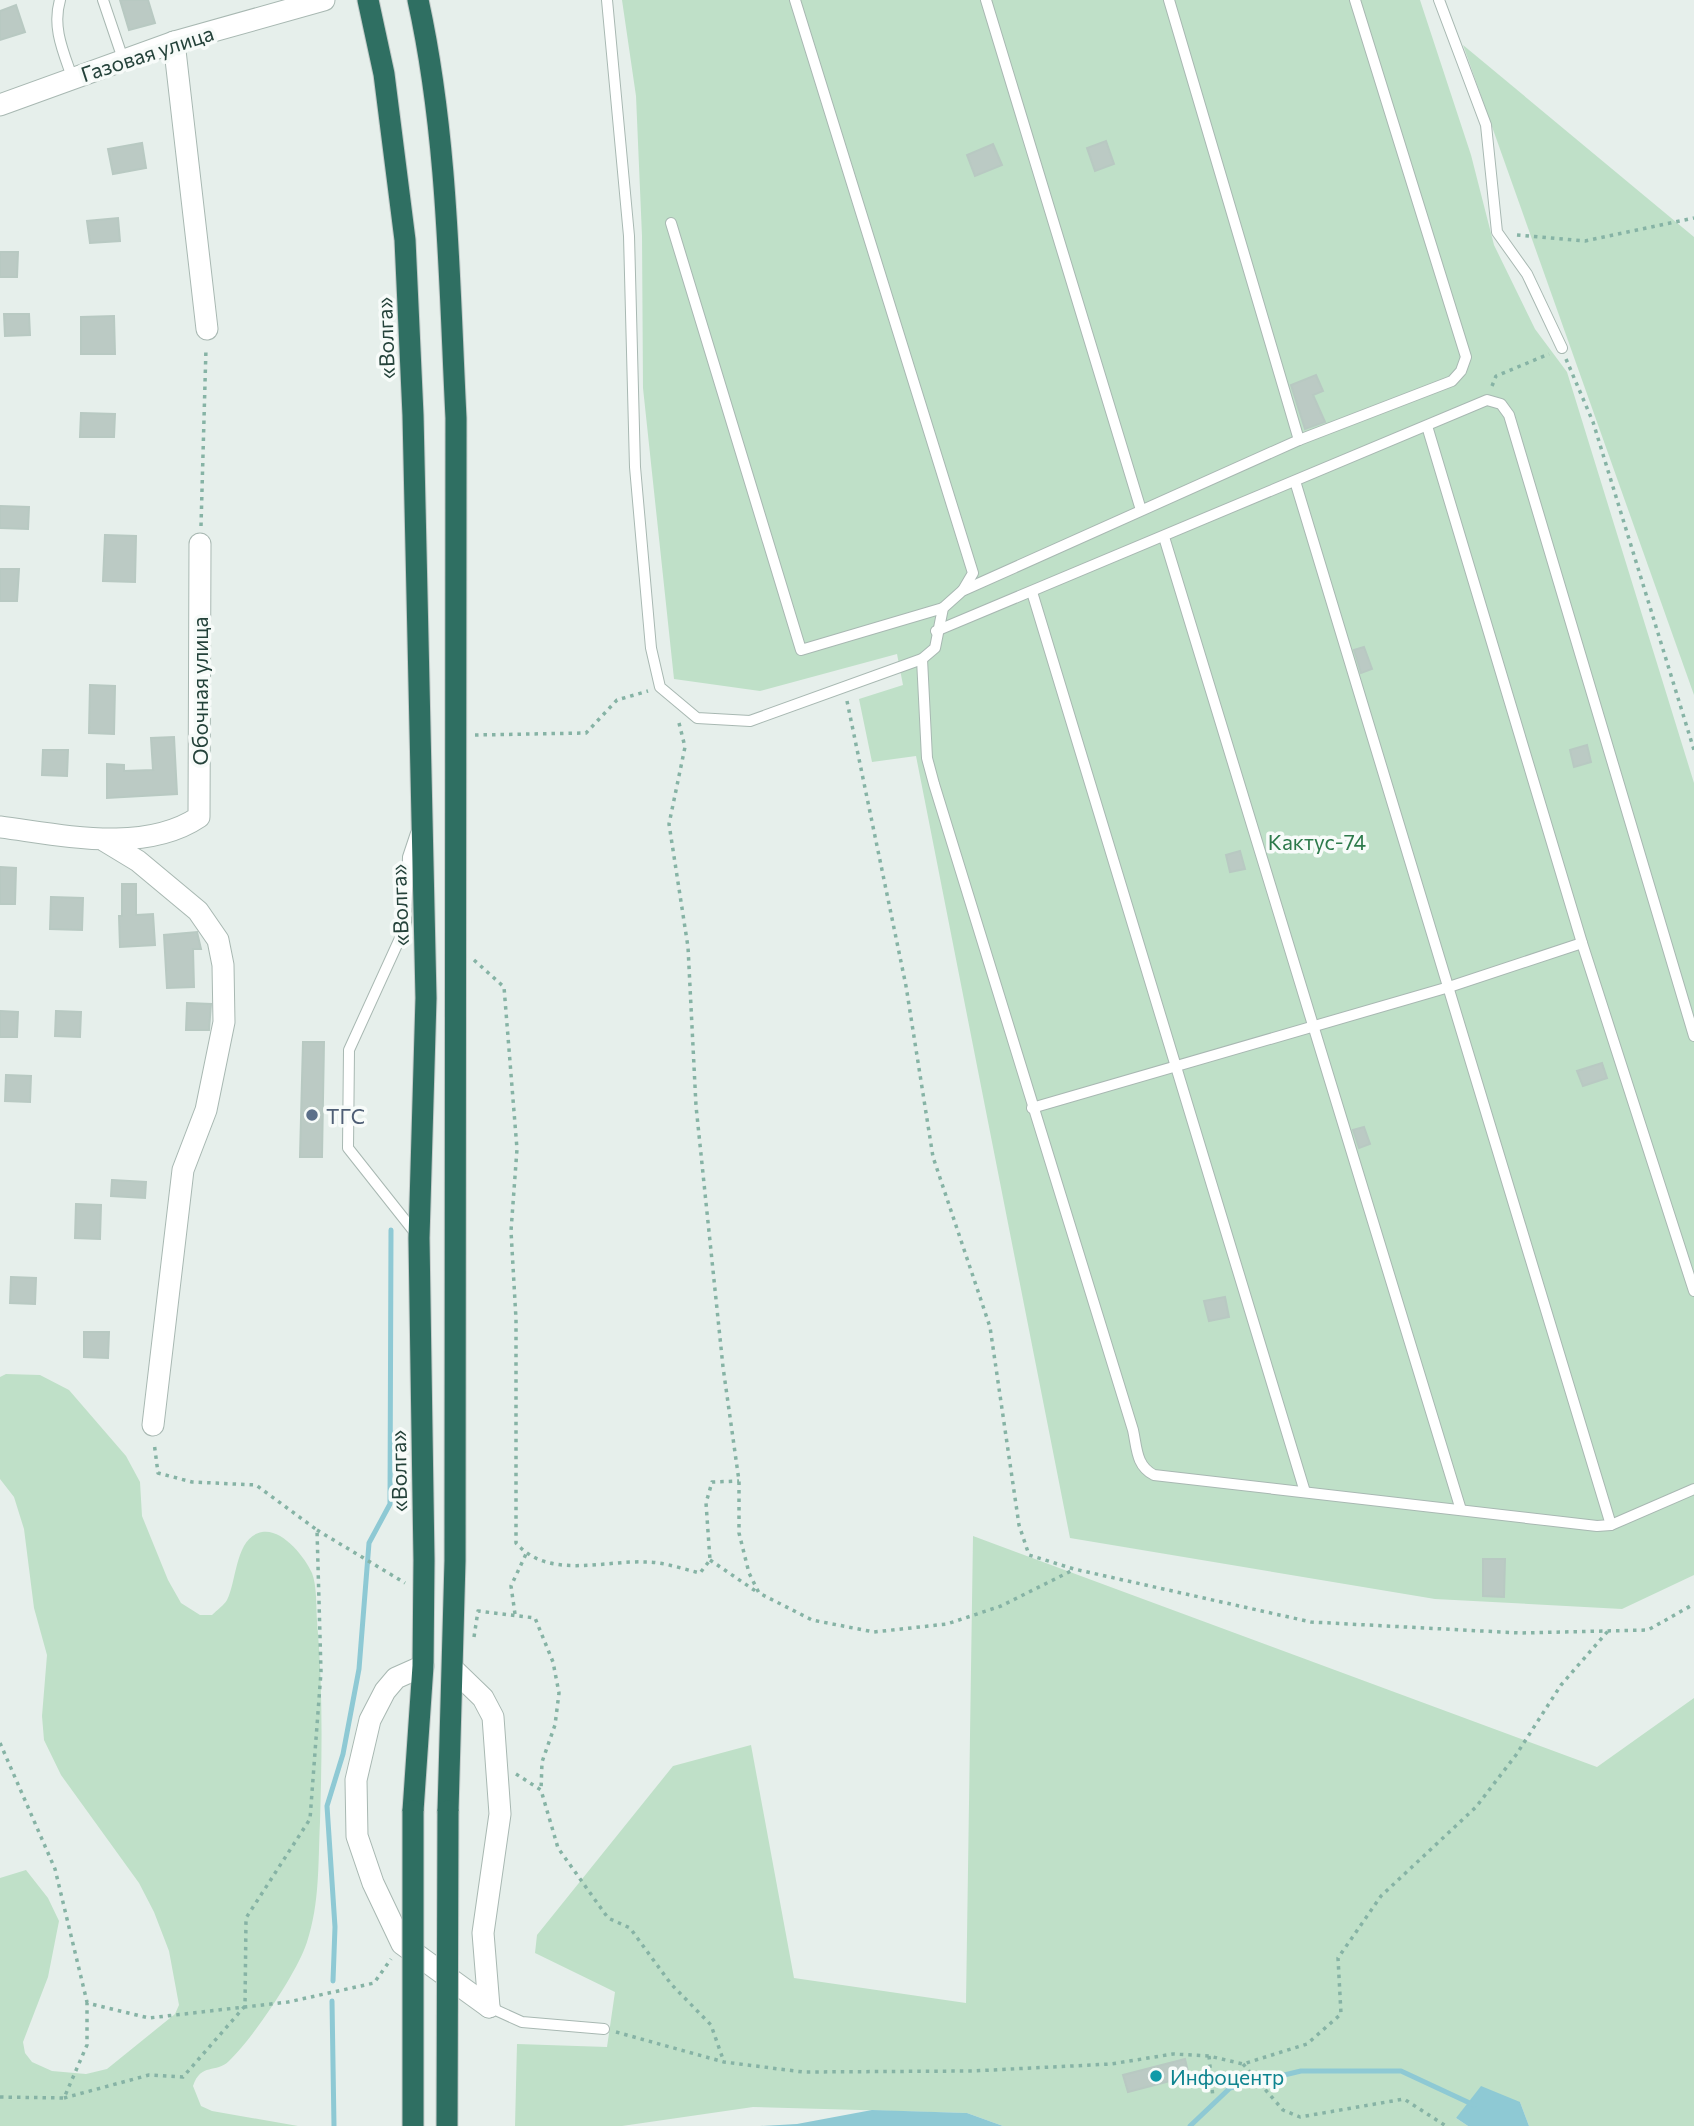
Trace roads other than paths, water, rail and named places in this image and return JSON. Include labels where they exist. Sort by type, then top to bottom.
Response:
[{"type":"highway","name":"«Волга»","points":[[368,0],[384,75],[405,240],[413,415],[426,998],[419,1238],[424,1594],[423,1666],[413,1811],[413,2126]]},
{"type":"highway","points":[[418,0],[431,60],[456,418],[458,946],[447,2126]]},
{"type":"street","name":"Газовая улица","points":[[0,105],[174,42],[324,0]]},
{"type":"street","points":[[174,42],[207,329]]},
{"type":"street","name":"Обочная улица","points":[[105,841],[181,829],[199,817],[200,544]]},
{"type":"street","points":[[0,827],[105,841],[138,861],[198,911],[218,940],[223,965],[224,1022],[206,1110],[183,1170],[153,1425]]},
{"type":"street","points":[[423,1666],[396,1678],[385,1691],[370,1720],[356,1780],[356,1836],[373,1883],[402,1944],[489,2007]]},
{"type":"street","points":[[453,1668],[483,1698],[493,1717],[500,1814],[483,1933],[489,2007]]},
{"type":"lane","points":[[60,0],[56,14],[58,38],[72,77]]},
{"type":"lane","points":[[103,0],[123,60]]},
{"type":"lane","points":[[607,0],[629,236],[635,467],[651,648],[660,687],[697,718],[750,721],[922,659],[935,648],[936,631],[943,608]]},
{"type":"lane","points":[[671,223],[801,650],[943,608],[962,591],[973,573],[795,0]]},
{"type":"lane","points":[[986,0],[1141,510]]},
{"type":"lane","points":[[1169,0],[1299,440]]},
{"type":"lane","points":[[962,591],[1299,440],[1452,381],[1461,372],[1465,357],[1355,0]]},
{"type":"lane","points":[[1439,0],[1486,125],[1497,232],[1527,274],[1562,348]]},
{"type":"lane","points":[[936,631],[1487,400],[1501,404],[1509,415],[1694,1036]]},
{"type":"lane","points":[[1427,426],[1582,943],[1694,1291]]},
{"type":"lane","points":[[1295,481],[1611,1525]]},
{"type":"lane","points":[[1164,537],[1461,1510]]},
{"type":"lane","points":[[1032,592],[1304,1492]]},
{"type":"lane","points":[[922,659],[930,771],[1133,1430],[1140,1464],[1154,1475],[1611,1525],[1694,1489]]},
{"type":"lane","points":[[419,1238],[348,1149],[349,1050],[406,925],[408,857],[421,820]]},
{"type":"lane","points":[[1032,1108],[1449,987],[1582,943]]},
{"type":"lane","points":[[489,2007],[522,2022],[604,2029]]},
{"type":"water","points":[[1481,2086],[1520,2102],[1529,2126],[1468,2126],[1456,2118]]},
{"type":"water","points":[[872,2110],[967,2113],[1003,2126],[760,2126],[797,2124]]},
{"type":"waterway","points":[[333,1981],[335,1927],[327,1806],[343,1754],[359,1669],[369,1543],[390,1504],[391,1230]]},
{"type":"waterway","points":[[332,2001],[334,2126]]},
{"type":"waterway","points":[[1190,2126],[1230,2088],[1301,2071],[1401,2071],[1474,2105]]},
{"type":"place","name":"ТГС","points":[[312,1115]]},
{"type":"place","name":"Инфоцентр","points":[[1156,2076]]},
{"type":"park label","name":"Кактус-74","points":[[1317,841]]}]
